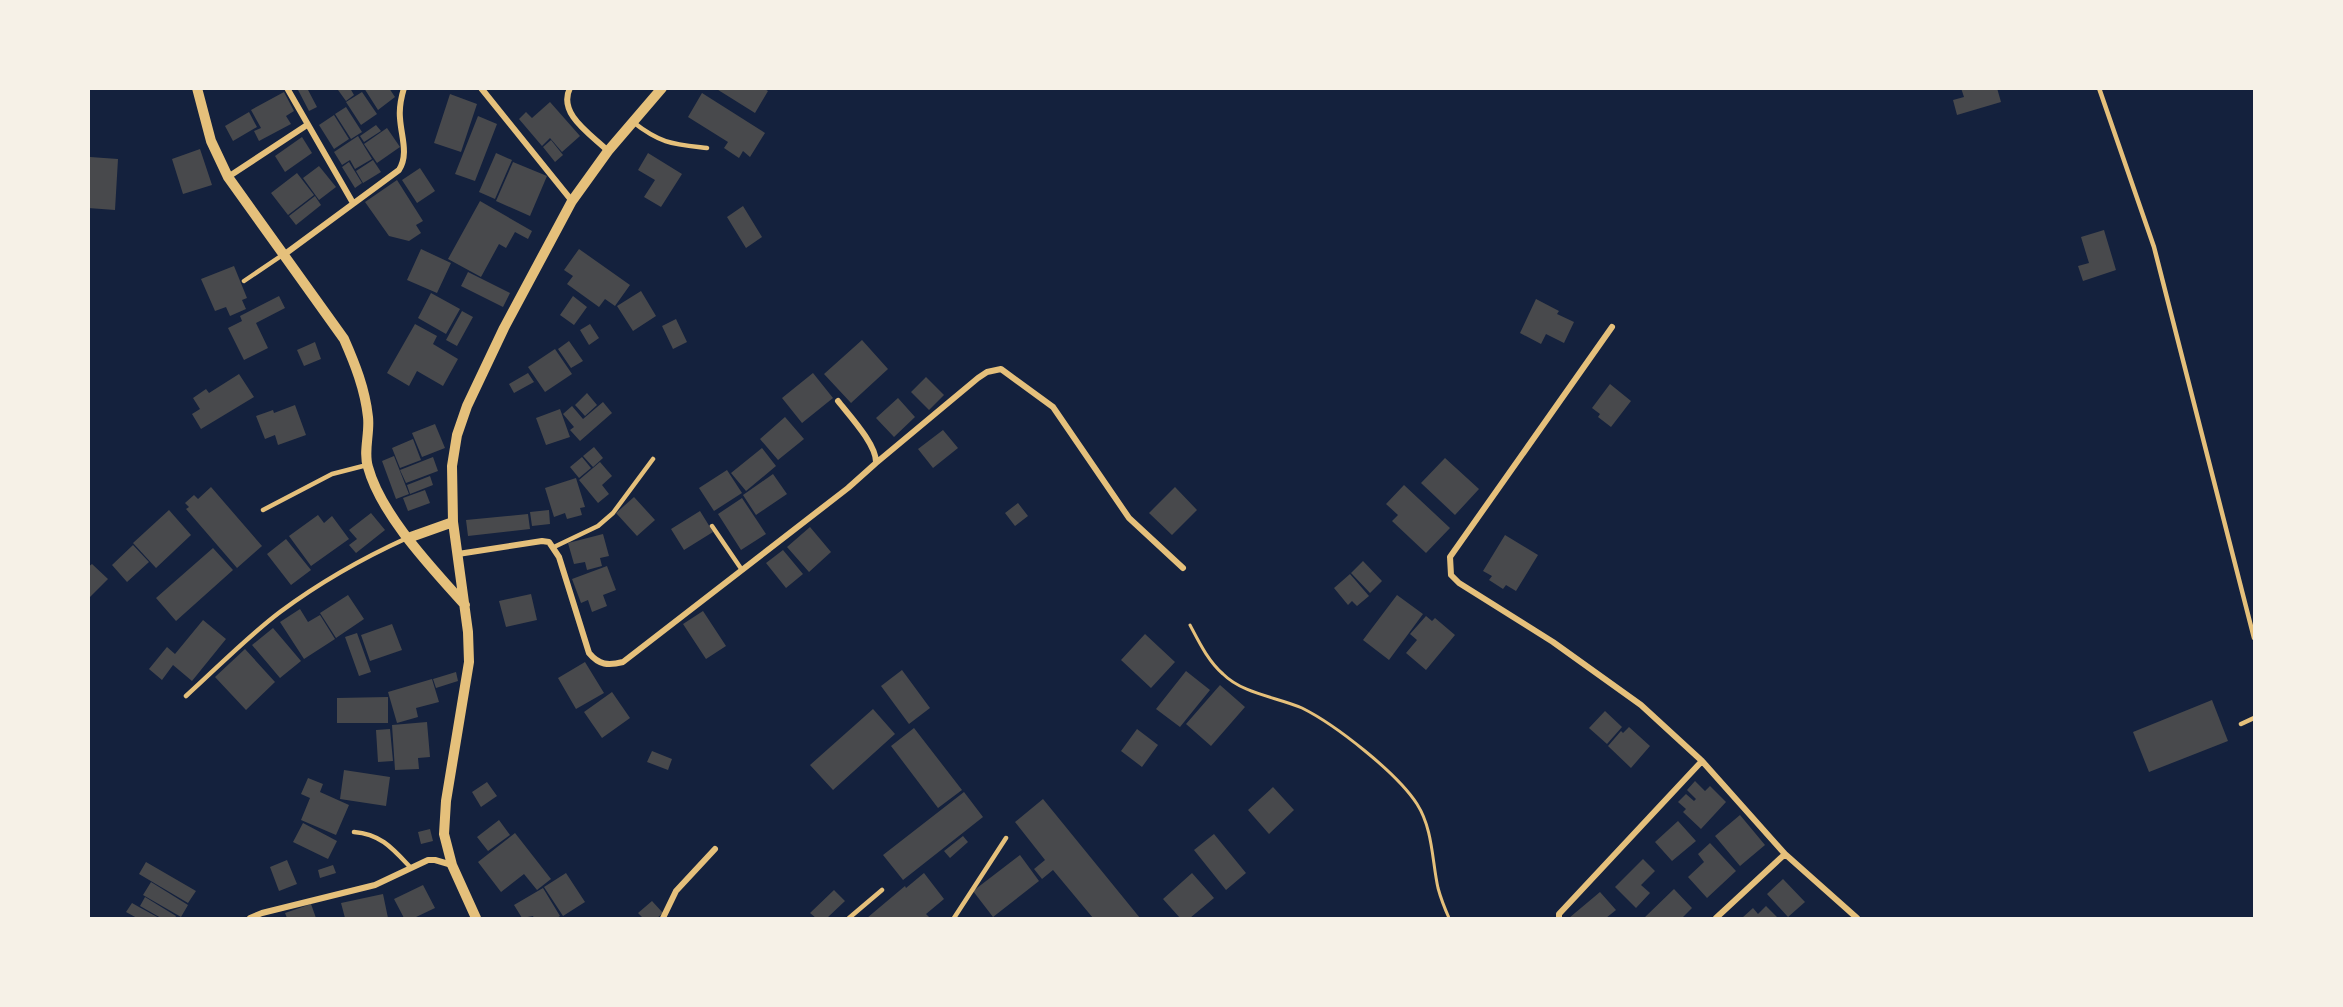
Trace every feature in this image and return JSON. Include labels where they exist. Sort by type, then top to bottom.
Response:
[{"type":"street","points":[[197,88],[211,141],[228,177],[344,339],[355,363],[364,393],[368,419],[367,465],[378,492],[408,538],[465,606]]},
{"type":"street","points":[[286,88],[353,203]]},
{"type":"street","points":[[285,254],[399,170],[404,163],[405,151],[400,116],[404,88]]},
{"type":"street","points":[[481,88],[572,201]]},
{"type":"street","points":[[570,88],[566,100],[568,111],[608,151]]},
{"type":"street","points":[[476,918],[452,865],[444,834],[444,816],[469,662],[465,606],[453,522],[452,466],[457,435],[466,406],[504,328],[572,201],[608,151],[662,88]]},
{"type":"street","points":[[228,177],[307,125]]},
{"type":"street","points":[[1612,327],[1450,557],[1449,566],[1452,575],[1459,583],[1552,642],[1641,705],[1702,761],[1785,854],[1857,918]]},
{"type":"street","points":[[458,554],[542,541],[549,542],[554,547],[589,653],[595,660],[611,665],[623,662],[848,488],[978,378],[987,372],[1001,369],[1053,407],[1129,518],[1183,568]]},
{"type":"street","points":[[838,401],[872,447],[876,463]]},
{"type":"street","points":[[408,538],[453,522]]},
{"type":"street","points":[[1559,918],[1559,914],[1702,761]]},
{"type":"street","points":[[663,918],[676,891],[715,849]]},
{"type":"street","points":[[1716,918],[1785,854]]},
{"type":"street","points":[[250,918],[375,885],[411,868],[435,860],[452,865]]},
{"type":"lane","points":[[2099,88],[2154,247],[2254,638]]},
{"type":"lane","points":[[633,122],[651,136],[666,143],[707,148]]},
{"type":"lane","points":[[244,281],[285,254]]},
{"type":"lane","points":[[554,547],[598,526],[613,513],[653,459]]},
{"type":"lane","points":[[263,510],[332,474],[367,465]]},
{"type":"lane","points":[[712,526],[742,570]]},
{"type":"lane","points":[[186,696],[278,613],[322,583],[380,550],[408,538]]},
{"type":"lane","points":[[2241,724],[2254,718]]},
{"type":"lane","points":[[354,832],[369,833],[378,838],[394,850],[411,868]]},
{"type":"lane","points":[[954,918],[1006,838]]},
{"type":"lane","points":[[849,918],[882,890]]},
{"type":"path","points":[[1190,625],[1201,647],[1223,675],[1238,684],[1302,708],[1339,730],[1401,784],[1418,805],[1425,822],[1441,900],[1449,918]]},
{"type":"building","points":[[297,88],[307,88],[317,107],[309,111]]},
{"type":"building","points":[[350,88],[354,95],[346,101],[338,90]]},
{"type":"building","points":[[364,88],[389,88],[395,97],[378,110]]},
{"type":"building","points":[[715,88],[763,88],[768,91],[755,113]]},
{"type":"building","points":[[1961,88],[1997,88],[2001,102],[1957,115],[1953,100],[1964,97]]},
{"type":"building","points":[[284,92],[294,111],[286,116],[291,124],[259,141],[254,131],[261,128],[251,110]]},
{"type":"building","points":[[362,92],[377,114],[361,125],[346,102]]},
{"type":"building","points":[[702,93],[765,133],[750,157],[743,151],[739,158],[724,148],[728,142],[688,117]]},
{"type":"building","points":[[450,94],[477,104],[461,152],[434,143]]},
{"type":"building","points":[[550,102],[580,136],[562,152],[550,138],[542,146],[519,119],[526,112],[532,118]]},
{"type":"building","points":[[346,107],[362,132],[351,139],[335,114]]},
{"type":"building","points":[[249,112],[257,127],[233,141],[225,126]]},
{"type":"building","points":[[334,115],[349,139],[334,149],[319,125]]},
{"type":"building","points":[[478,116],[497,124],[475,181],[455,174]]},
{"type":"building","points":[[376,125],[381,131],[364,142],[360,136]]},
{"type":"building","points":[[387,128],[400,147],[377,163],[364,144]]},
{"type":"building","points":[[358,136],[372,159],[355,169],[350,160],[342,165],[334,152]]},
{"type":"building","points":[[302,137],[312,153],[285,172],[275,156]]},
{"type":"building","points":[[551,140],[563,155],[555,162],[543,147]]},
{"type":"building","points":[[200,149],[212,185],[183,194],[172,159]]},
{"type":"building","points":[[496,153],[512,160],[495,199],[479,192]]},
{"type":"building","points":[[648,153],[682,174],[661,207],[644,197],[655,180],[638,170]]},
{"type":"building","points":[[90,157],[118,159],[115,210],[88,208]]},
{"type":"building","points":[[373,160],[381,172],[363,183],[356,171]]},
{"type":"building","points":[[349,162],[362,183],[355,188],[342,167]]},
{"type":"building","points":[[513,162],[547,176],[530,216],[496,201]]},
{"type":"building","points":[[319,166],[336,187],[319,200],[303,178]]},
{"type":"building","points":[[420,168],[435,191],[417,203],[402,180]]},
{"type":"building","points":[[297,173],[314,195],[288,215],[271,193]]},
{"type":"building","points":[[397,180],[423,221],[416,225],[421,233],[409,241],[389,236],[365,202]]},
{"type":"building","points":[[315,196],[321,205],[296,225],[289,216]]},
{"type":"building","points":[[480,201],[532,231],[528,239],[515,232],[506,248],[499,244],[481,277],[448,259]]},
{"type":"building","points":[[743,206],[762,237],[746,248],[727,217]]},
{"type":"building","points":[[2104,230],[2116,270],[2083,281],[2078,266],[2089,263],[2081,237]]},
{"type":"building","points":[[421,249],[451,263],[437,293],[407,280]]},
{"type":"building","points":[[579,249],[630,285],[615,306],[605,299],[599,307],[567,284],[573,276],[564,270]]},
{"type":"building","points":[[234,266],[247,298],[242,300],[246,309],[230,316],[226,307],[215,311],[201,279]]},
{"type":"building","points":[[468,272],[510,293],[503,307],[461,286]]},
{"type":"building","points":[[641,291],[656,316],[633,331],[617,306]]},
{"type":"building","points":[[431,293],[460,309],[446,334],[418,318]]},
{"type":"building","points":[[279,296],[285,308],[256,323],[268,348],[244,360],[228,328],[242,321],[240,316]]},
{"type":"building","points":[[573,296],[587,307],[574,325],[560,315]]},
{"type":"building","points":[[1536,299],[1559,311],[1557,314],[1574,322],[1564,343],[1546,334],[1541,344],[1520,333]]},
{"type":"building","points":[[462,311],[473,317],[457,346],[446,340]]},
{"type":"building","points":[[676,319],[687,342],[673,349],[662,326]]},
{"type":"building","points":[[415,324],[437,336],[433,344],[458,359],[443,386],[417,371],[409,386],[387,373]]},
{"type":"building","points":[[590,324],[599,338],[589,345],[580,330]]},
{"type":"building","points":[[862,340],[888,369],[851,403],[824,374]]},
{"type":"building","points":[[569,341],[583,361],[571,368],[558,349]]},
{"type":"building","points":[[315,342],[321,359],[304,366],[297,350]]},
{"type":"building","points":[[555,349],[572,374],[545,392],[528,367]]},
{"type":"building","points":[[528,373],[534,382],[514,393],[509,384]]},
{"type":"building","points":[[813,373],[833,398],[802,423],[782,398]]},
{"type":"building","points":[[239,374],[254,397],[201,429],[192,414],[200,409],[193,398],[206,389],[209,393]]},
{"type":"building","points":[[926,377],[944,395],[929,410],[911,392]]},
{"type":"building","points":[[1610,384],[1631,401],[1611,427],[1598,417],[1600,414],[1592,408]]},
{"type":"building","points":[[587,393],[597,405],[585,416],[575,405]]},
{"type":"building","points":[[898,398],[915,417],[894,437],[876,418]]},
{"type":"building","points":[[603,402],[612,413],[580,441],[570,430],[574,427],[563,414],[572,406],[583,419]]},
{"type":"building","points":[[295,405],[306,435],[278,445],[275,435],[265,439],[256,416],[273,410],[274,413]]},
{"type":"building","points":[[560,409],[570,437],[546,445],[536,418]]},
{"type":"building","points":[[785,417],[804,439],[778,460],[760,439]]},
{"type":"building","points":[[435,424],[445,448],[422,457],[412,433]]},
{"type":"building","points":[[943,430],[958,448],[933,468],[918,449]]},
{"type":"building","points":[[413,439],[421,460],[400,468],[392,448]]},
{"type":"building","points":[[594,447],[603,458],[593,467],[583,456]]},
{"type":"building","points":[[762,448],[776,466],[746,491],[731,473]]},
{"type":"building","points":[[394,456],[409,494],[396,499],[382,461]]},
{"type":"building","points":[[433,457],[438,471],[406,483],[400,470]]},
{"type":"building","points":[[582,457],[591,468],[579,478],[570,467]]},
{"type":"building","points":[[1445,458],[1479,489],[1455,515],[1421,483]]},
{"type":"building","points":[[600,462],[612,476],[602,485],[609,494],[598,503],[579,480]]},
{"type":"building","points":[[727,470],[742,493],[714,511],[699,488]]},
{"type":"building","points":[[773,474],[787,494],[756,515],[743,495]]},
{"type":"building","points":[[430,476],[433,485],[410,494],[407,485]]},
{"type":"building","points":[[576,478],[585,507],[580,508],[582,515],[567,519],[565,513],[554,517],[545,488]]},
{"type":"building","points":[[1404,485],[1450,528],[1426,553],[1392,521],[1398,515],[1386,504]]},
{"type":"building","points":[[211,487],[262,546],[237,568],[186,509],[189,507],[185,503],[194,495],[198,499]]},
{"type":"building","points":[[1175,487],[1197,510],[1172,535],[1149,513]]},
{"type":"building","points":[[425,490],[430,503],[408,511],[403,498]]},
{"type":"building","points":[[634,497],[655,520],[637,536],[616,513]]},
{"type":"building","points":[[742,498],[766,534],[741,550],[718,514]]},
{"type":"building","points":[[1018,503],[1028,516],[1015,526],[1005,513]]},
{"type":"building","points":[[169,510],[191,535],[156,568],[133,543]]},
{"type":"building","points":[[549,510],[550,524],[532,526],[530,512]]},
{"type":"building","points":[[700,511],[713,532],[684,550],[671,529]]},
{"type":"building","points":[[371,513],[385,530],[356,553],[349,545],[357,539],[349,530]]},
{"type":"building","points":[[528,514],[530,529],[468,536],[466,520]]},
{"type":"building","points":[[318,515],[324,523],[332,516],[349,539],[311,566],[289,536]]},
{"type":"building","points":[[810,527],[831,552],[809,572],[787,547]]},
{"type":"building","points":[[603,534],[609,556],[600,558],[602,566],[587,570],[585,562],[574,564],[568,543]]},
{"type":"building","points":[[1505,535],[1538,555],[1516,591],[1506,585],[1503,589],[1489,580],[1492,576],[1483,571]]},
{"type":"building","points":[[286,539],[311,570],[291,585],[267,554]]},
{"type":"building","points":[[133,545],[149,562],[127,582],[112,565]]},
{"type":"building","points":[[213,548],[233,570],[176,621],[156,598]]},
{"type":"building","points":[[783,550],[803,574],[786,588],[766,563]]},
{"type":"building","points":[[1363,561],[1382,581],[1370,593],[1351,573]]},
{"type":"building","points":[[92,564],[108,579],[88,599],[88,567]]},
{"type":"building","points":[[607,566],[616,590],[603,595],[607,606],[592,612],[588,600],[581,603],[572,579]]},
{"type":"building","points":[[1350,574],[1369,596],[1357,606],[1352,601],[1348,605],[1334,588]]},
{"type":"building","points":[[531,594],[537,620],[506,627],[499,601]]},
{"type":"building","points":[[348,595],[364,619],[336,638],[320,613]]},
{"type":"building","points":[[1397,595],[1423,614],[1389,660],[1363,640]]},
{"type":"building","points":[[300,609],[308,622],[320,615],[335,639],[304,659],[280,622]]},
{"type":"building","points":[[703,611],[726,646],[706,659],[683,624]]},
{"type":"building","points":[[1426,616],[1432,621],[1435,618],[1455,635],[1426,670],[1406,653],[1417,640],[1410,634]]},
{"type":"building","points":[[203,620],[226,639],[192,681],[173,665],[162,680],[149,669],[167,647],[175,654]]},
{"type":"building","points":[[392,624],[402,650],[370,661],[361,635]]},
{"type":"building","points":[[273,628],[301,661],[280,678],[252,645]]},
{"type":"building","points":[[357,633],[371,672],[359,676],[345,637]]},
{"type":"building","points":[[1145,634],[1175,662],[1151,688],[1121,660]]},
{"type":"building","points":[[245,649],[275,682],[246,710],[215,677]]},
{"type":"building","points":[[585,662],[604,693],[576,709],[558,678]]},
{"type":"building","points":[[902,670],[930,708],[909,724],[881,686]]},
{"type":"building","points":[[1186,671],[1210,690],[1180,727],[1156,709]]},
{"type":"building","points":[[456,672],[458,681],[436,688],[433,679]]},
{"type":"building","points":[[432,679],[439,702],[416,708],[418,717],[397,723],[388,692]]},
{"type":"building","points":[[1220,685],[1245,707],[1211,746],[1186,724]]},
{"type":"building","points":[[612,692],[630,718],[602,738],[584,712]]},
{"type":"building","points":[[388,697],[388,723],[337,723],[337,698]]},
{"type":"building","points":[[2212,700],[2228,741],[2149,772],[2133,732]]},
{"type":"building","points":[[873,709],[895,734],[833,790],[810,765]]},
{"type":"building","points":[[1605,711],[1622,727],[1607,744],[1589,728]]},
{"type":"building","points":[[427,722],[430,757],[418,758],[419,769],[395,770],[392,725]]},
{"type":"building","points":[[1629,727],[1650,746],[1631,768],[1608,746],[1621,731],[1623,733]]},
{"type":"building","points":[[914,728],[962,790],[938,808],[891,746]]},
{"type":"building","points":[[390,729],[393,761],[378,762],[376,730]]},
{"type":"building","points":[[1137,729],[1158,745],[1142,767],[1121,751]]},
{"type":"building","points":[[652,751],[672,759],[668,770],[647,762]]},
{"type":"building","points":[[344,770],[390,777],[386,806],[340,799]]},
{"type":"building","points":[[308,778],[323,784],[320,792],[349,805],[336,835],[301,820],[310,798],[301,794]]},
{"type":"building","points":[[1695,781],[1705,791],[1710,786],[1726,802],[1701,829],[1683,812],[1686,809],[1678,802],[1686,794],[1694,801],[1696,799],[1687,790]]},
{"type":"building","points":[[487,782],[497,796],[481,807],[472,792]]},
{"type":"building","points":[[1273,787],[1294,810],[1269,834],[1248,810]]},
{"type":"building","points":[[964,792],[983,817],[903,880],[883,855]]},
{"type":"building","points":[[1043,799],[1140,918],[1093,918],[1053,870],[1042,879],[1034,869],[1045,860],[1015,822]]},
{"type":"building","points":[[1740,815],[1765,845],[1740,866],[1715,836]]},
{"type":"building","points":[[499,820],[510,835],[488,851],[477,837]]},
{"type":"building","points":[[1678,821],[1696,841],[1672,861],[1655,842]]},
{"type":"building","points":[[303,823],[337,841],[328,859],[293,842]]},
{"type":"building","points":[[430,829],[433,841],[421,844],[418,832]]},
{"type":"building","points":[[515,833],[551,879],[537,890],[524,874],[501,892],[478,862]]},
{"type":"building","points":[[1214,834],[1246,873],[1226,890],[1194,850]]},
{"type":"building","points":[[963,836],[968,842],[950,858],[944,851]]},
{"type":"building","points":[[1710,843],[1736,871],[1707,898],[1688,877],[1704,862],[1698,854]]},
{"type":"building","points":[[1020,855],[1039,881],[993,917],[973,891]]},
{"type":"building","points":[[1643,859],[1655,871],[1641,885],[1650,893],[1636,908],[1615,887]]},
{"type":"building","points":[[287,860],[297,884],[279,891],[270,867]]},
{"type":"building","points":[[146,862],[196,891],[188,903],[139,874]]},
{"type":"building","points":[[333,865],[336,873],[320,878],[318,870]]},
{"type":"building","points":[[566,873],[585,902],[563,916],[544,887]]},
{"type":"building","points":[[924,873],[944,899],[926,914],[930,918],[867,918],[905,886],[906,888]]},
{"type":"building","points":[[1192,873],[1214,898],[1190,918],[1180,918],[1163,899]]},
{"type":"building","points":[[1783,879],[1805,902],[1788,917],[1767,894]]},
{"type":"building","points":[[151,882],[188,905],[181,917],[143,895]]},
{"type":"building","points":[[423,885],[435,908],[414,918],[404,918],[394,899]]},
{"type":"building","points":[[543,888],[560,916],[557,918],[534,918],[533,916],[522,918],[514,905]]},
{"type":"building","points":[[1674,889],[1692,908],[1682,918],[1644,918]]},
{"type":"building","points":[[834,890],[845,901],[827,918],[816,918],[810,913]]},
{"type":"building","points":[[1600,892],[1616,910],[1606,918],[1569,918]]},
{"type":"building","points":[[383,894],[388,918],[345,918],[341,903]]},
{"type":"building","points":[[145,897],[176,916],[175,918],[161,918],[140,906]]},
{"type":"building","points":[[652,901],[663,913],[657,918],[643,918],[638,913]]},
{"type":"building","points":[[132,903],[159,918],[137,918],[126,912]]},
{"type":"building","points":[[311,904],[316,918],[287,918],[285,913]]},
{"type":"building","points":[[1766,906],[1778,918],[1742,918],[1753,908],[1758,914]]}]
